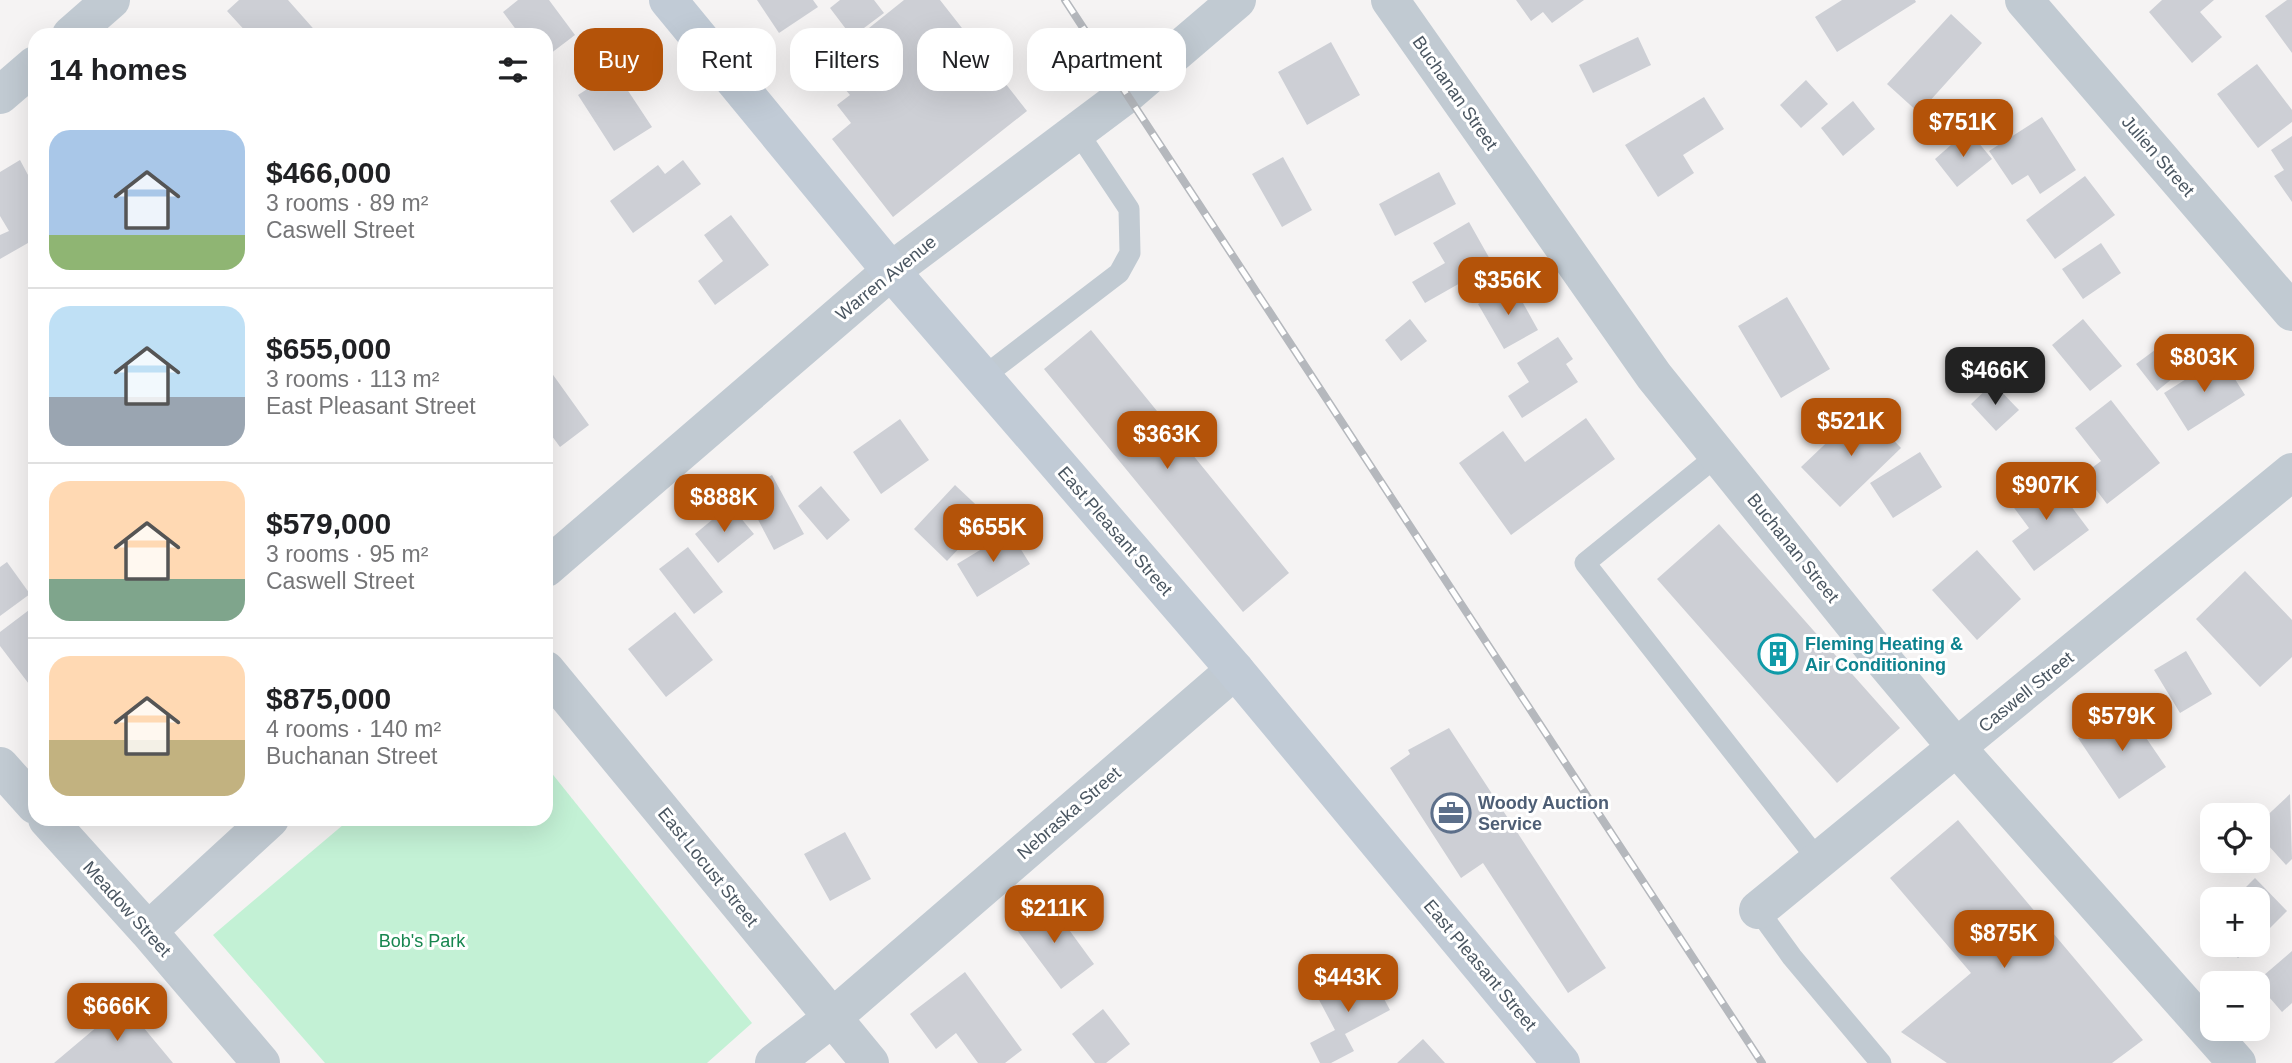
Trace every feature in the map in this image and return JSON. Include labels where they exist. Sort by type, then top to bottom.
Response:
[{"type":"main road","name":"East Pleasant Street","points":[[668,0],[891,271],[1235,670],[1561,1063]]},
{"type":"street","points":[[79,28],[111,0]]},
{"type":"street","name":"Warren Avenue","points":[[553,562],[891,271],[1127,94],[1237,0]]},
{"type":"street","name":"Buchanan Street","points":[[1390,0],[1654,376],[1957,748],[2237,1063]]},
{"type":"street","name":"Julien Street","points":[[2024,0],[2292,312]]},
{"type":"street","points":[[1,91],[28,71]]},
{"type":"street","name":"Caswell Street","points":[[1758,910],[2292,472]]},
{"type":"street","name":"Nebraska Street","points":[[774,1063],[832,1017],[1235,670]]},
{"type":"street","name":"East Locust Street","points":[[553,678],[870,1063]]},
{"type":"street","points":[[0,766],[28,797]]},
{"type":"street","name":"Meadow Street","points":[[53,826],[261,1063]]},
{"type":"street","points":[[148,931],[262,826]]},
{"type":"lane","points":[[983,377],[1119,273],[1130,253],[1129,209],[1077,131]]},
{"type":"lane","points":[[1718,455],[1585,563],[1819,861]]},
{"type":"lane","points":[[1758,910],[1792,957],[1881,1063]]},
{"type":"green space","name":"Bob's Park","points":[[553,775],[752,1023],[707,1063],[325,1063],[213,935],[342,826],[553,826]]},
{"type":"building","points":[[239,0],[288,0],[313,28],[243,28],[227,11]]},
{"type":"building","points":[[518,0],[549,0],[574,36],[553,52],[553,28],[515,28],[503,12]]},
{"type":"building","points":[[757,0],[813,0],[818,7],[779,33]]},
{"type":"building","points":[[840,0],[874,0],[884,13],[864,28],[845,28],[830,8]]},
{"type":"building","points":[[904,0],[940,0],[962,28],[917,28],[917,91],[1011,91],[1027,111],[893,217],[832,139],[851,123],[837,105],[850,95],[847,91],[903,91],[903,28],[869,28]]},
{"type":"building","points":[[1516,0],[1584,0],[1552,23],[1543,12],[1531,21]]},
{"type":"building","points":[[1842,0],[1916,2],[1837,52],[1815,17]]},
{"type":"building","points":[[2162,0],[2214,0],[2200,12],[2222,37],[2192,63],[2149,12]]},
{"type":"building","points":[[2287,0],[2292,0],[2292,53],[2265,16]]},
{"type":"building","points":[[1951,14],[1982,43],[1919,113],[1887,84]]},
{"type":"building","points":[[1638,37],[1651,65],[1593,93],[1579,65]]},
{"type":"building","points":[[1331,42],[1360,95],[1307,125],[1278,72]]},
{"type":"building","points":[[2257,64],[2292,110],[2292,122],[2258,148],[2217,94]]},
{"type":"building","points":[[1806,80],[1828,104],[1801,128],[1780,105]]},
{"type":"building","points":[[584,91],[628,91],[652,127],[614,151],[578,95]]},
{"type":"building","points":[[1704,97],[1724,129],[1683,155],[1694,173],[1658,197],[1625,145]]},
{"type":"building","points":[[1853,101],[1875,129],[1843,156],[1821,128]]},
{"type":"building","points":[[2042,117],[2076,170],[2040,194],[2028,175],[2012,185],[1989,151]]},
{"type":"building","points":[[1968,130],[1992,159],[1957,187],[1935,159]]},
{"type":"building","points":[[2292,136],[2292,202],[2274,176],[2284,170],[2271,150]]},
{"type":"building","points":[[1283,157],[1312,210],[1282,227],[1252,174]]},
{"type":"building","points":[[20,160],[28,175],[28,243],[0,259],[0,235],[9,231],[0,216],[0,172]]},
{"type":"building","points":[[683,160],[701,184],[633,233],[610,201],[658,165],[665,174]]},
{"type":"building","points":[[1439,172],[1456,204],[1395,236],[1379,204]]},
{"type":"building","points":[[2085,176],[2115,215],[2055,259],[2026,220]]},
{"type":"building","points":[[731,215],[769,265],[715,305],[698,281],[723,261],[704,235]]},
{"type":"building","points":[[1469,222],[1491,261],[1460,279],[1462,282],[1425,303],[1412,282],[1445,263],[1433,243]]},
{"type":"building","points":[[2101,243],[2121,273],[2083,299],[2062,269]]},
{"type":"building","points":[[1513,285],[1538,330],[1504,349],[1478,304]]},
{"type":"building","points":[[1787,297],[1830,369],[1781,398],[1738,326]]},
{"type":"building","points":[[1410,319],[1427,341],[1401,361],[1385,340]]},
{"type":"building","points":[[2083,319],[2122,366],[2090,391],[2052,345]]},
{"type":"building","points":[[1091,330],[1289,573],[1243,612],[1044,369]]},
{"type":"building","points":[[1558,337],[1573,359],[1566,364],[1578,382],[1522,418],[1508,396],[1529,382],[1517,363]]},
{"type":"building","points":[[2163,344],[2183,370],[2157,391],[2136,364]]},
{"type":"building","points":[[2221,357],[2245,395],[2188,431],[2164,393]]},
{"type":"building","points":[[553,375],[589,425],[560,447],[553,438]]},
{"type":"building","points":[[1993,383],[2019,410],[1996,431],[1971,404]]},
{"type":"building","points":[[2111,400],[2160,463],[2107,504],[2084,474],[2101,461],[2075,428]]},
{"type":"building","points":[[1863,408],[1901,448],[1840,507],[1801,467]]},
{"type":"building","points":[[1586,418],[1615,459],[1511,535],[1459,463],[1503,431],[1525,462]]},
{"type":"building","points":[[900,419],[929,460],[881,494],[853,452]]},
{"type":"building","points":[[1920,452],[1942,487],[1893,518],[1870,483]]},
{"type":"building","points":[[2047,474],[2089,530],[2034,571],[2012,541],[2029,528],[2009,501]]},
{"type":"building","points":[[772,475],[804,534],[774,550],[743,491]]},
{"type":"building","points":[[955,485],[989,517],[947,561],[914,529]]},
{"type":"building","points":[[821,486],[850,520],[827,540],[798,506]]},
{"type":"building","points":[[730,505],[754,534],[718,563],[695,534]]},
{"type":"building","name":"Fleming Heating & Air Conditioning","points":[[1719,524],[1900,728],[1837,783],[1657,579]]},
{"type":"building","points":[[1010,532],[1030,564],[977,597],[957,564]]},
{"type":"building","points":[[688,547],[723,592],[694,614],[659,569]]},
{"type":"building","points":[[1977,550],[2021,599],[1977,640],[1932,590]]},
{"type":"building","points":[[7,562],[28,591],[28,595],[0,616],[0,567]]},
{"type":"building","points":[[2245,571],[2292,620],[2292,657],[2260,687],[2196,619]]},
{"type":"building","points":[[28,611],[28,683],[0,646],[0,632]]},
{"type":"building","points":[[675,612],[713,660],[666,697],[628,649]]},
{"type":"building","points":[[2186,651],[2212,694],[2180,713],[2154,670]]},
{"type":"building","points":[[2125,707],[2166,767],[2119,799],[2078,738]]},
{"type":"building","points":[[1449,728],[1606,968],[1568,993],[1483,863],[1461,878],[1390,768],[1410,754],[1408,750]]},
{"type":"building","points":[[2290,794],[2292,859],[2286,865],[2270,847],[2270,813]]},
{"type":"building","points":[[1958,820],[2143,1040],[2112,1063],[1947,1063],[1901,1032],[1971,973],[1890,878]]},
{"type":"building","points":[[845,832],[871,879],[830,901],[804,854]]},
{"type":"building","points":[[2255,878],[2264,887],[2246,887]]},
{"type":"building","points":[[2270,893],[2287,911],[2270,928]]},
{"type":"building","points":[[1048,901],[1094,964],[1061,989],[1014,926]]},
{"type":"building","points":[[2292,951],[2292,1003],[2282,1012],[2270,998],[2269,971]]},
{"type":"building","points":[[1368,969],[1390,1010],[1345,1034],[1354,1051],[1331,1063],[1320,1063],[1310,1043],[1335,1030],[1317,996]]},
{"type":"building","points":[[965,972],[1022,1050],[1005,1063],[978,1063],[956,1033],[936,1049],[910,1014]]},
{"type":"building","points":[[124,1004],[173,1063],[54,1063]]},
{"type":"building","points":[[1103,1009],[1130,1044],[1106,1063],[1095,1063],[1072,1034]]},
{"type":"building","points":[[1423,1039],[1445,1063],[1397,1063]]},
{"type":"railway","points":[[1065,0],[1762,1063]]},
{"type":"place","name":"Fleming Heating & Air Conditioning","points":[[1778,654]]},
{"type":"place","name":"Woody Auction Service","points":[[1451,813]]}]
